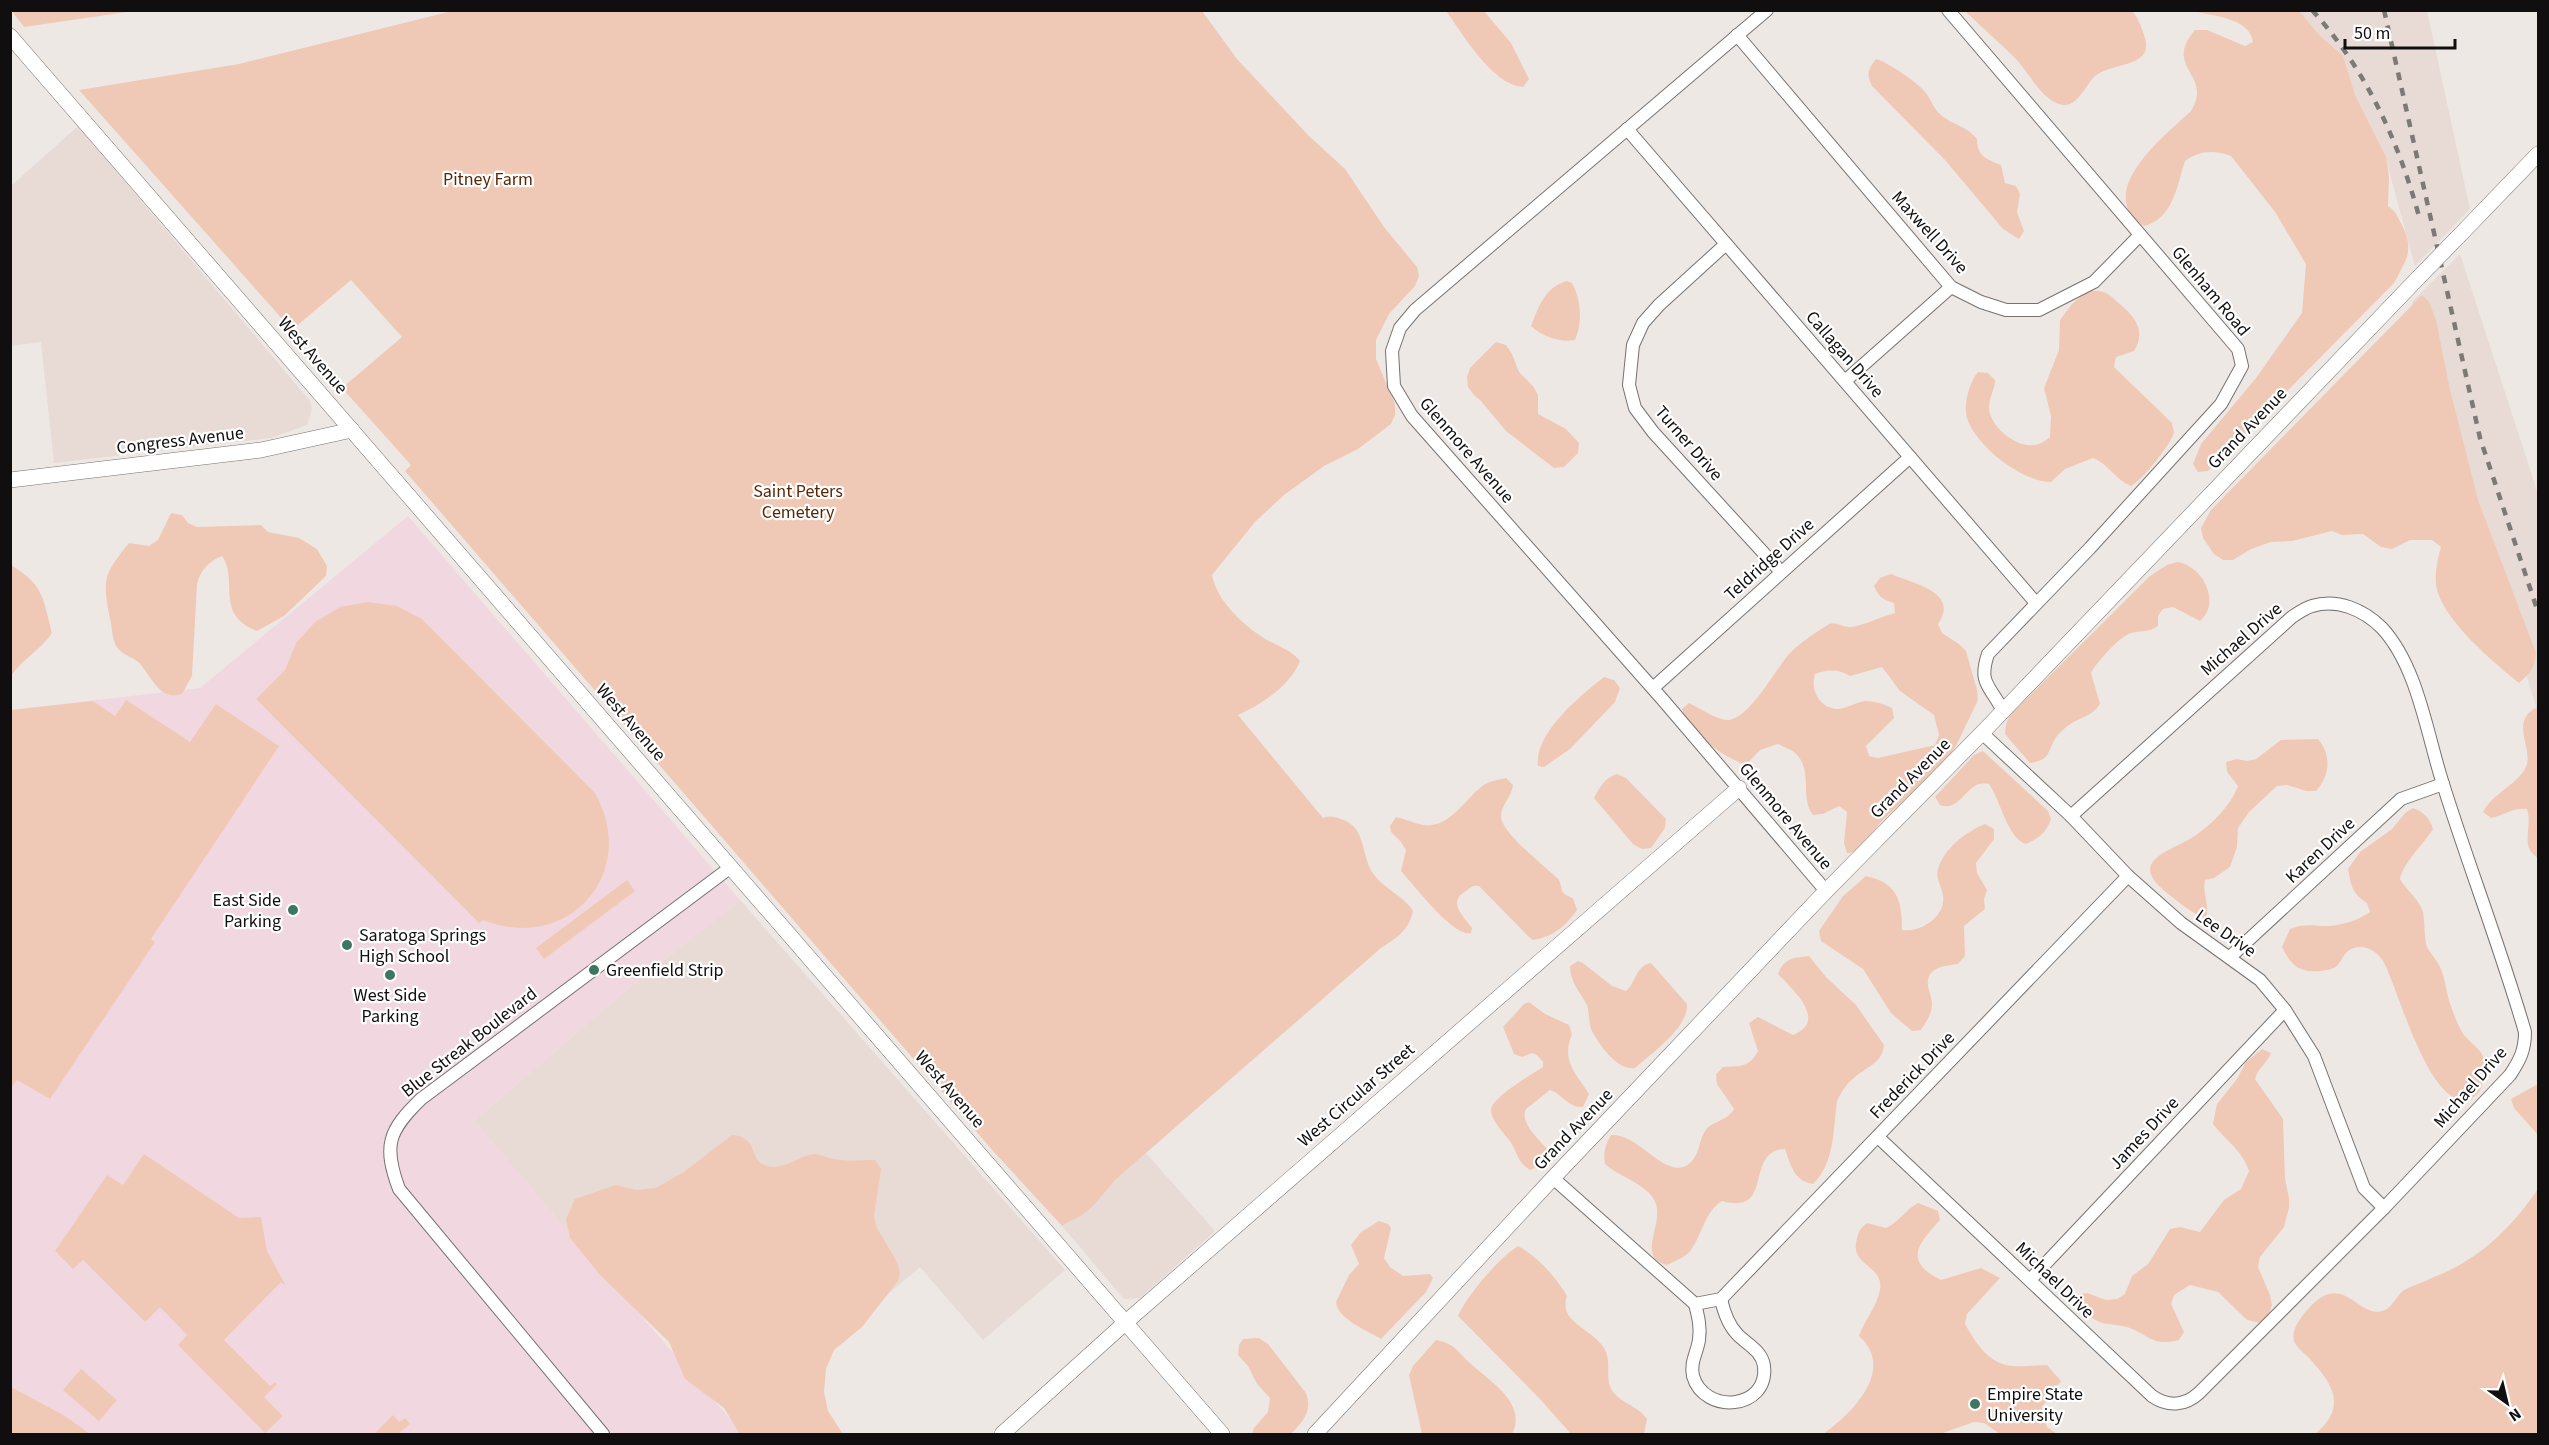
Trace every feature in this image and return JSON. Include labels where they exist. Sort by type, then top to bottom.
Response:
[{"type":"street","name":"Glenmore Avenue","points":[[1767,10],[1414,310],[1400,328],[1392,351],[1394,386],[1412,416],[1653,688],[1826,891]]},
{"type":"street","name":"Glenham Road","points":[[1948,10],[2238,350],[2242,366],[2221,404],[2090,548],[1988,654],[1983,669],[1984,682],[2002,711]]},
{"type":"street","name":"West Avenue","points":[[10,36],[1222,1434]]},
{"type":"street","name":"Maxwell Drive","points":[[1737,36],[1951,286],[1981,302],[2006,310],[2039,310],[2094,282],[2140,235]]},
{"type":"street","name":"Callagan Drive","points":[[1627,129],[2036,603]]},
{"type":"street","name":"Grand Avenue","points":[[1315,1434],[1553,1178],[1826,891],[1982,733],[2538,154]]},
{"type":"street","name":"Turner Drive","points":[[1726,243],[1659,304],[1643,323],[1633,345],[1629,385],[1635,408],[1653,432],[1781,572]]},
{"type":"street","points":[[1845,381],[1951,286]]},
{"type":"street","name":"Congress Avenue","points":[[10,480],[261,450],[352,430]]},
{"type":"street","name":"Teldridge Drive","points":[[1653,688],[1910,457]]},
{"type":"street","name":"Michael Drive","points":[[1878,1137],[2152,1396],[2164,1403],[2179,1404],[2187,1402],[2199,1393],[2384,1208],[2510,1075],[2525,1049],[2525,1032],[2520,1014],[2443,784],[2412,679],[2400,652],[2381,628],[2359,610],[2334,603],[2311,606],[2292,617],[2071,816]]},
{"type":"street","name":"Lee Drive","points":[[1982,733],[2071,816],[2128,876],[2181,923],[2260,980],[2284,1010],[2314,1056],[2364,1188],[2384,1208]]},
{"type":"street","name":"Karen Drive","points":[[2230,957],[2402,799],[2443,784]]},
{"type":"street","name":"West Circular Street","points":[[1002,1434],[1125,1322],[1739,788]]},
{"type":"street","name":"Blue Streak Boulevard","points":[[603,1434],[399,1189],[390,1167],[389,1144],[396,1126],[421,1099],[731,867]]},
{"type":"street","name":"Frederick Drive","points":[[1721,1299],[2128,876]]},
{"type":"street","name":"James Drive","points":[[2030,1280],[2284,1010]]},
{"type":"street","points":[[1553,1178],[1695,1304],[1700,1324],[1699,1342],[1693,1358],[1693,1377],[1704,1394],[1722,1403],[1738,1403],[1752,1396],[1762,1383],[1764,1366],[1754,1347],[1738,1335],[1725,1318],[1721,1299],[1695,1304]]},
{"type":"shaded area","points":[[2288,11],[2427,11],[2470,209],[2415,266],[2385,156]]},
{"type":"shaded area","points":[[78,126],[310,401],[312,409],[307,425],[271,438],[54,463],[41,342],[11,346],[11,186]]},
{"type":"shaded area","points":[[2460,254],[2538,494],[2538,713],[2412,302]]},
{"type":"shaded area","name":"Saratoga Springs High School","points":[[408,516],[740,900],[625,991],[474,1121],[743,1434],[11,1434],[10,710],[200,688]]},
{"type":"shaded area","points":[[740,900],[1065,1270],[983,1340],[920,1267],[856,1321],[625,1298],[474,1121],[625,991]]},
{"type":"shaded area","points":[[1146,1153],[1215,1231],[1140,1298],[1124,1299],[1062,1226]]},
{"type":"green space","points":[[11,10],[134,10],[134,11],[24,27]]},
{"type":"green space","name":"Saint Peters Cemetery","points":[[452,11],[1202,11],[1237,59],[1308,135],[1345,169],[1384,227],[1417,267],[1419,276],[1415,286],[1389,314],[1376,340],[1376,359],[1395,404],[1395,415],[1391,424],[1358,449],[1324,466],[1284,495],[1255,522],[1212,575],[1220,595],[1242,622],[1260,636],[1290,652],[1300,661],[1290,678],[1274,693],[1238,715],[1323,818],[1330,816],[1341,819],[1356,829],[1370,869],[1379,881],[1409,906],[1413,911],[1411,918],[1397,937],[1381,948],[1115,1180],[1098,1201],[1083,1214],[1062,1226],[994,1152],[405,471],[411,465],[342,388],[402,337],[351,280],[292,330],[79,90],[239,64]]},
{"type":"green space","points":[[1446,11],[1484,11],[1511,43],[1529,79],[1523,87],[1500,78],[1489,68]]},
{"type":"green space","points":[[1965,11],[2132,11],[2144,35],[2146,46],[2144,54],[2138,60],[2100,73],[2093,78],[2075,101],[2065,105],[2059,104],[2046,96],[2015,58]]},
{"type":"green space","points":[[2194,11],[2299,11],[2320,36],[2343,56],[2355,95],[2386,157],[2389,177],[2388,206],[2395,212],[2408,242],[2405,261],[2394,283],[2208,471],[2198,472],[2193,464],[2201,444],[2256,378],[2302,313],[2306,264],[2275,212],[2231,156],[2225,154],[2202,153],[2185,161],[2168,209],[2154,222],[2144,226],[2130,213],[2126,198],[2129,182],[2138,166],[2165,135],[2191,111],[2196,98],[2197,88],[2185,63],[2184,53],[2186,43],[2195,30],[2207,30],[2245,46],[2253,42],[2245,27],[2238,23]]},
{"type":"green space","points":[[1876,59],[1895,68],[1917,84],[1926,93],[1939,114],[1973,135],[1977,139],[1981,154],[2001,165],[2005,183],[2016,186],[2020,194],[2017,212],[2024,231],[2019,239],[2003,229],[1945,160],[1872,86],[1869,72]]},
{"type":"green space","points":[[1567,281],[1572,283],[1575,289],[1580,311],[1578,333],[1575,340],[1569,341],[1551,338],[1531,326],[1548,293]]},
{"type":"green space","points":[[2087,291],[2108,294],[2135,320],[2139,332],[2138,344],[2134,351],[2116,357],[2114,367],[2172,423],[2174,430],[2172,438],[2162,453],[2142,477],[2131,486],[2093,458],[2065,469],[2051,482],[2027,476],[2002,461],[1981,442],[1966,415],[1967,395],[1972,382],[1978,372],[1988,373],[1995,380],[1989,407],[1993,421],[1998,428],[2011,439],[2026,445],[2038,444],[2050,437],[2051,416],[2044,388],[2059,350],[2060,320],[2072,304]]},
{"type":"green space","points":[[2422,295],[2429,302],[2436,320],[2450,390],[2478,500],[2536,653],[2531,670],[2519,683],[2461,630],[2443,605],[2436,582],[2441,547],[2432,540],[2410,540],[2392,549],[2381,547],[2363,534],[2342,535],[2332,531],[2292,541],[2271,542],[2251,549],[2233,560],[2223,560],[2214,554],[2203,538],[2201,528],[2211,510]]},
{"type":"green space","points":[[1496,342],[1506,345],[1519,372],[1533,386],[1538,395],[1538,414],[1566,429],[1579,443],[1578,453],[1564,467],[1554,468],[1506,431],[1468,387],[1467,377],[1470,368]]},
{"type":"green space","points":[[171,513],[182,515],[188,523],[197,527],[261,525],[268,532],[299,538],[317,549],[327,566],[326,576],[284,616],[257,631],[244,624],[236,616],[230,596],[227,566],[222,556],[209,564],[200,575],[197,584],[192,676],[182,694],[175,695],[168,695],[158,688],[138,662],[116,646],[106,595],[110,570],[129,543],[149,546],[158,540]]},
{"type":"green space","points":[[2177,562],[2194,570],[2201,577],[2209,595],[2206,613],[2200,621],[2173,607],[2163,609],[2158,616],[2158,626],[2126,635],[2115,644],[2091,673],[2100,704],[2092,712],[2061,732],[2045,758],[2030,763],[2005,734],[2010,715],[2150,576],[2167,565]]},
{"type":"green space","points":[[11,565],[36,586],[44,601],[52,633],[11,676]]},
{"type":"green space","points":[[1891,574],[1922,586],[1939,597],[1943,604],[1943,613],[1938,624],[1942,633],[1966,651],[1978,700],[1957,744],[1946,761],[1881,822],[1856,852],[1847,853],[1844,843],[1847,812],[1839,806],[1823,814],[1813,815],[1807,800],[1804,767],[1795,753],[1778,744],[1760,750],[1746,765],[1708,743],[1692,727],[1682,709],[1689,703],[1722,719],[1735,718],[1753,703],[1789,654],[1821,629],[1833,623],[1847,627],[1856,626],[1895,613],[1894,603],[1881,597],[1874,586],[1880,578]],"holes":[[[1882,667],[1900,691],[1934,715],[1939,735],[1935,745],[1878,758],[1869,756],[1866,746],[1894,718],[1892,708],[1865,701],[1840,709],[1831,708],[1817,697],[1814,680],[1815,674],[1824,671],[1833,670],[1850,676]]]},
{"type":"green space","points":[[368,602],[397,606],[422,619],[595,793],[607,823],[608,851],[602,877],[588,899],[568,916],[543,926],[514,928],[483,920],[479,923],[256,699],[285,670],[296,643],[315,622],[340,607]]},
{"type":"green space","points":[[1604,677],[1614,680],[1620,688],[1615,702],[1570,749],[1544,767],[1538,766],[1538,754],[1543,741],[1560,716]]},
{"type":"green space","points":[[126,700],[190,742],[216,704],[279,746],[151,939],[155,942],[50,1099],[17,1080],[11,1088],[11,710],[93,701],[115,716]]},
{"type":"green space","points":[[2538,707],[2538,858],[2529,848],[2527,809],[2513,810],[2491,818],[2483,812],[2487,805],[2517,779],[2526,767],[2528,760],[2523,727],[2529,713]]},
{"type":"green space","points":[[2318,739],[2326,752],[2328,765],[2321,785],[2316,791],[2306,791],[2287,785],[2277,786],[2249,812],[2238,828],[2237,847],[2230,867],[2214,878],[2205,880],[2206,918],[2185,907],[2155,881],[2150,872],[2151,864],[2157,857],[2202,831],[2231,800],[2238,786],[2227,772],[2226,762],[2237,759],[2247,761],[2256,759],[2281,740]]},
{"type":"green space","points":[[1983,751],[2048,811],[2051,819],[2049,824],[2035,840],[2026,844],[2014,834],[1989,784],[1975,786],[1954,804],[1948,806],[1940,805],[1935,797],[1974,755]]},
{"type":"green space","points":[[1617,774],[1626,778],[1666,819],[1665,828],[1651,848],[1642,849],[1633,844],[1594,798],[1606,780]]},
{"type":"green space","points":[[1506,778],[1513,785],[1502,811],[1502,822],[1515,840],[1559,880],[1562,891],[1573,898],[1577,910],[1558,930],[1533,940],[1479,886],[1471,887],[1460,895],[1457,904],[1461,914],[1472,928],[1471,933],[1455,927],[1434,909],[1401,871],[1406,850],[1391,832],[1390,826],[1396,817],[1423,825],[1440,823],[1455,813],[1483,786]]},
{"type":"green space","points":[[2413,808],[2426,816],[2433,829],[2409,860],[2400,879],[2419,903],[2423,912],[2426,944],[2442,972],[2458,1025],[2484,1059],[2485,1072],[2481,1089],[2474,1097],[2466,1100],[2452,1096],[2439,1084],[2427,1065],[2383,961],[2376,953],[2363,947],[2353,948],[2335,967],[2327,970],[2306,971],[2292,963],[2282,947],[2290,929],[2295,927],[2339,925],[2356,920],[2370,912],[2367,903],[2353,889],[2348,869],[2360,852],[2392,829],[2405,813]]},
{"type":"green space","points":[[1985,824],[1994,829],[1994,839],[1976,863],[1977,873],[1987,890],[1984,899],[1985,909],[1964,926],[1965,956],[1958,964],[1937,969],[1930,975],[1928,986],[1932,1002],[1931,1011],[1921,1030],[1912,1031],[1891,1013],[1863,969],[1821,941],[1819,931],[1843,896],[1866,876],[1885,883],[1896,895],[1901,910],[1902,930],[1924,926],[1936,917],[1943,904],[1937,876],[1945,854],[1970,831]]},
{"type":"green space","points":[[627,880],[635,891],[544,959],[536,948]]},
{"type":"green space","points":[[1809,956],[1826,977],[1856,1005],[1884,1045],[1883,1051],[1877,1061],[1851,1080],[1837,1101],[1832,1146],[1820,1176],[1813,1184],[1797,1176],[1791,1167],[1785,1149],[1772,1152],[1765,1160],[1755,1192],[1749,1199],[1738,1203],[1722,1201],[1711,1211],[1689,1252],[1667,1265],[1658,1261],[1653,1255],[1652,1248],[1657,1213],[1656,1204],[1653,1197],[1641,1186],[1605,1164],[1604,1153],[1609,1139],[1611,1135],[1622,1136],[1674,1167],[1683,1167],[1692,1161],[1697,1154],[1705,1131],[1734,1109],[1717,1084],[1716,1074],[1723,1067],[1739,1066],[1751,1061],[1758,1051],[1749,1023],[1758,1017],[1793,1035],[1803,1029],[1808,1022],[1808,1014],[1804,1005],[1778,974],[1786,962],[1798,957]]},
{"type":"green space","points":[[1578,961],[1612,986],[1626,991],[1639,971],[1651,963],[1687,1004],[1686,1013],[1676,1031],[1635,1068],[1622,1066],[1616,1062],[1593,1033],[1587,1005],[1570,972],[1570,966]]},
{"type":"green space","points":[[1529,1002],[1545,1014],[1569,1025],[1572,1034],[1568,1052],[1571,1066],[1589,1094],[1583,1107],[1578,1107],[1550,1090],[1526,1109],[1525,1120],[1548,1150],[1542,1165],[1530,1170],[1520,1160],[1491,1112],[1496,1101],[1503,1094],[1543,1067],[1543,1062],[1537,1055],[1532,1053],[1522,1057],[1514,1054],[1503,1027],[1524,1004]]},
{"type":"green space","points":[[2262,1049],[2271,1053],[2255,1079],[2283,1119],[2285,1179],[2289,1198],[2284,1227],[2260,1257],[2258,1267],[2272,1305],[2266,1324],[2247,1320],[2218,1292],[2190,1285],[2174,1295],[2171,1304],[2184,1332],[2179,1340],[2157,1341],[2127,1327],[2095,1320],[2076,1305],[2077,1295],[2087,1293],[2106,1300],[2117,1299],[2125,1294],[2132,1276],[2148,1264],[2170,1229],[2180,1227],[2200,1232],[2224,1200],[2241,1189],[2249,1171],[2246,1164],[2238,1151],[2213,1124],[2217,1104],[2237,1079],[2246,1062]]},
{"type":"green space","points":[[2538,1084],[2538,1135],[2514,1108],[2511,1099]]},
{"type":"green space","points":[[732,1135],[747,1140],[757,1160],[767,1166],[780,1166],[816,1154],[839,1160],[875,1160],[881,1169],[874,1217],[877,1228],[897,1262],[900,1272],[898,1281],[862,1327],[834,1350],[826,1369],[824,1392],[828,1411],[843,1434],[739,1433],[724,1408],[685,1379],[669,1342],[600,1275],[570,1238],[566,1219],[575,1199],[616,1185],[636,1190],[656,1188],[684,1172]]},
{"type":"green space","points":[[144,1154],[239,1218],[261,1217],[267,1251],[286,1286],[281,1282],[224,1340],[270,1386],[275,1382],[277,1384],[264,1397],[283,1416],[265,1433],[178,1345],[187,1335],[160,1307],[145,1322],[83,1260],[73,1269],[55,1251],[107,1175],[123,1185]]},
{"type":"green space","points":[[2538,1189],[2538,1434],[2315,1434],[2325,1424],[2334,1405],[2330,1386],[2325,1377],[2294,1341],[2295,1328],[2309,1308],[2331,1293],[2341,1294],[2373,1311],[2385,1310],[2404,1290],[2450,1270],[2480,1252],[2506,1229]]},
{"type":"green space","points":[[1918,1203],[1938,1211],[1940,1220],[1926,1237],[1918,1252],[1918,1259],[1929,1273],[1941,1280],[1981,1268],[2000,1278],[1967,1314],[1965,1324],[1978,1345],[1996,1361],[2013,1366],[2047,1365],[2061,1381],[2042,1407],[2047,1427],[2057,1434],[2000,1434],[1984,1423],[1974,1422],[1940,1434],[1823,1434],[1857,1402],[1872,1376],[1873,1362],[1869,1349],[1859,1336],[1877,1301],[1880,1282],[1856,1250],[1858,1234],[1867,1223],[1886,1228]]},
{"type":"green space","points":[[1379,1221],[1388,1224],[1391,1228],[1384,1258],[1390,1267],[1403,1276],[1430,1274],[1433,1278],[1426,1292],[1381,1339],[1347,1319],[1336,1302],[1349,1275],[1359,1264],[1351,1245],[1361,1232]]},
{"type":"green space","points":[[1518,1246],[1532,1255],[1552,1275],[1567,1296],[1567,1313],[1604,1348],[1607,1353],[1611,1388],[1618,1397],[1647,1419],[1644,1434],[1571,1434],[1458,1316],[1468,1298],[1484,1278]]},
{"type":"green space","points":[[1259,1338],[1268,1344],[1306,1393],[1308,1399],[1306,1415],[1291,1434],[1252,1434],[1254,1428],[1268,1412],[1270,1398],[1257,1384],[1248,1366],[1238,1355],[1239,1345],[1243,1339]]},
{"type":"green space","points":[[1436,1340],[1447,1343],[1455,1349],[1504,1394],[1515,1412],[1516,1423],[1512,1434],[1422,1434],[1409,1375],[1413,1366]]},
{"type":"green space","points":[[81,1369],[117,1400],[99,1421],[63,1390]]},
{"type":"green space","points":[[11,1387],[65,1416],[90,1434],[11,1434]]},
{"type":"green space","points":[[393,1415],[399,1422],[405,1418],[410,1424],[398,1434],[374,1434]]},
{"type":"railway","points":[[2312,10],[2349,58],[2379,109],[2402,163],[2420,220]]},
{"type":"railway","points":[[2384,10],[2480,438],[2538,612]]},
{"type":"place","name":"East Side Parking","points":[[293,910]]},
{"type":"place","name":"Saratoga Springs High School","points":[[347,945]]},
{"type":"place","name":"Greenfield Strip","points":[[594,970]]},
{"type":"place","name":"West Side Parking","points":[[390,975]]},
{"type":"place","name":"Empire State University","points":[[1975,1404]]},
{"type":"park label","name":"Pitney Farm","points":[[488,179]]}]
